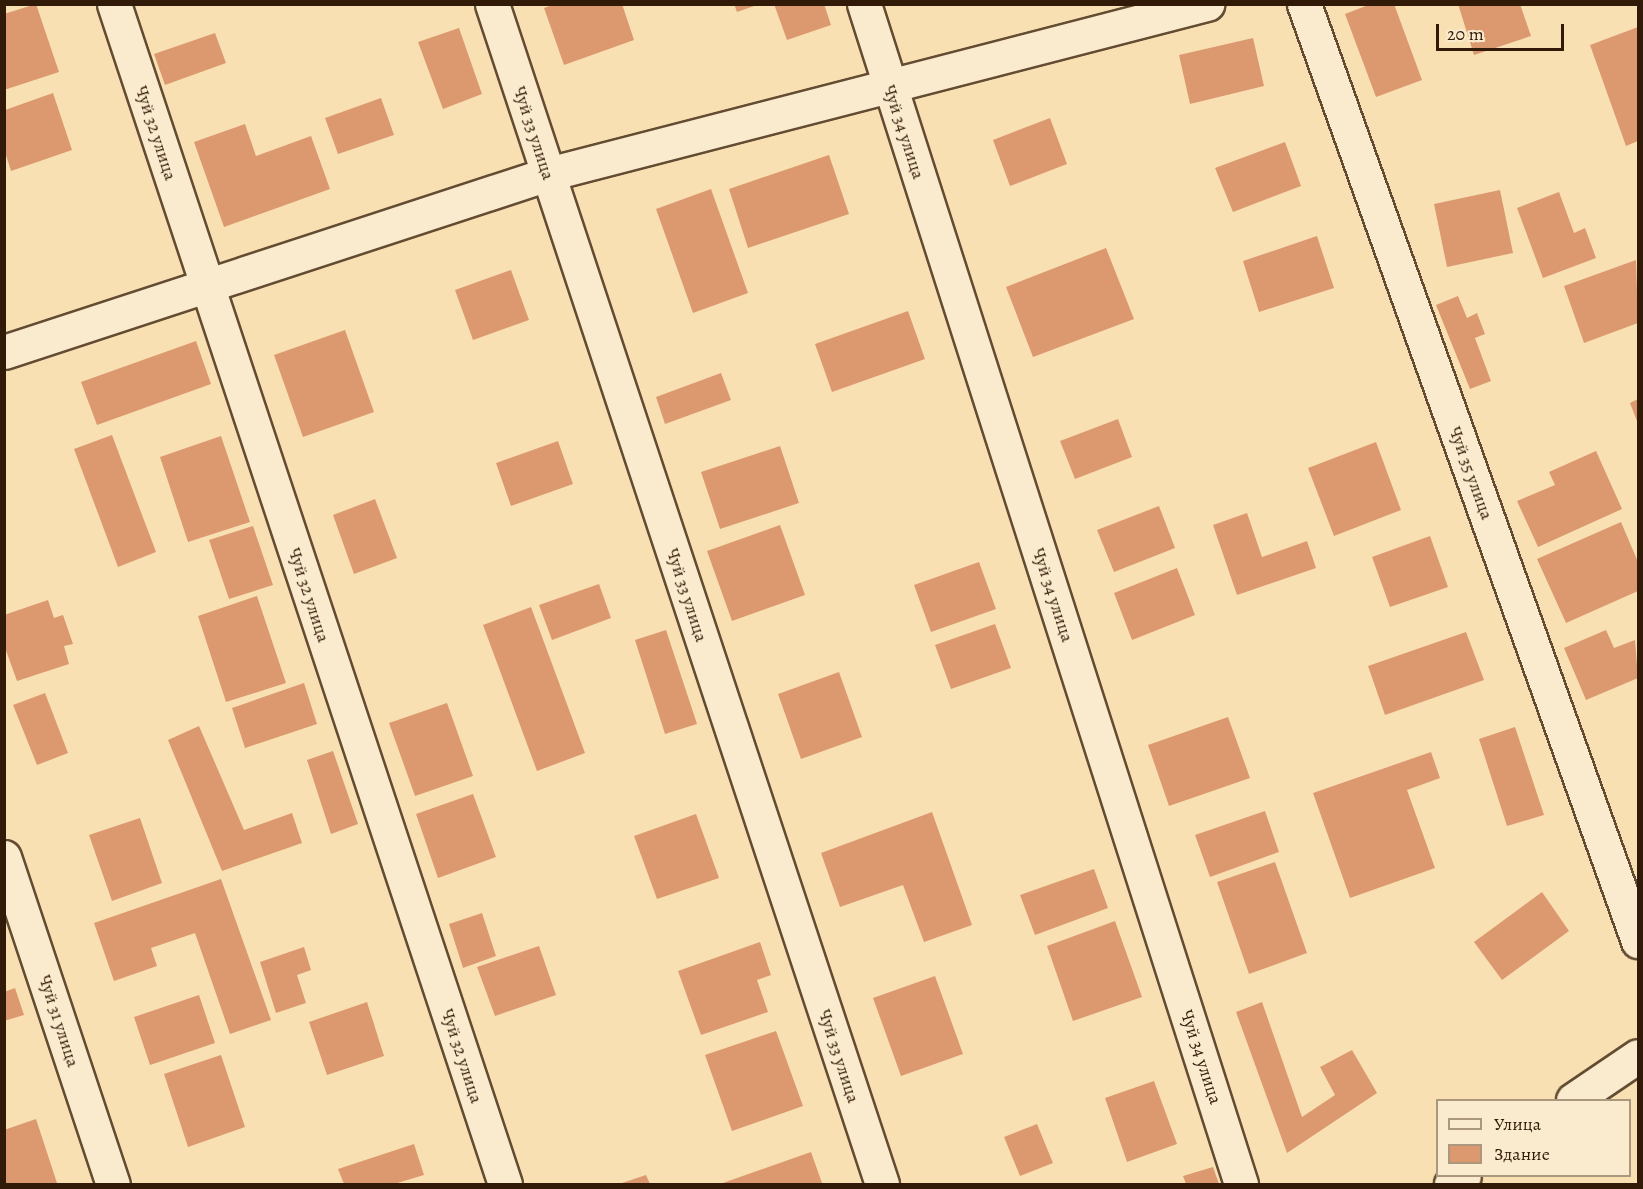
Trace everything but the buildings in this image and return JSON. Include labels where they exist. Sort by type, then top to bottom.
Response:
[{"type":"street","name":"Чуй 32 улица","points":[[114,4],[505,1185]]},
{"type":"street","name":"Чуй 33 улица","points":[[492,4],[882,1185]]},
{"type":"street","name":"Чуй 34 улица","points":[[864,4],[1242,1185]]},
{"type":"street","points":[[4,352],[548,174],[1208,4]]},
{"type":"street","name":"Чуй 35 улица","points":[[1304,4],[1638,941]]},
{"type":"street","name":"Чуй 31 улица","points":[[6,869],[113,1185]]},
{"type":"street","points":[[1576,1099],[1635,1065]]}]
